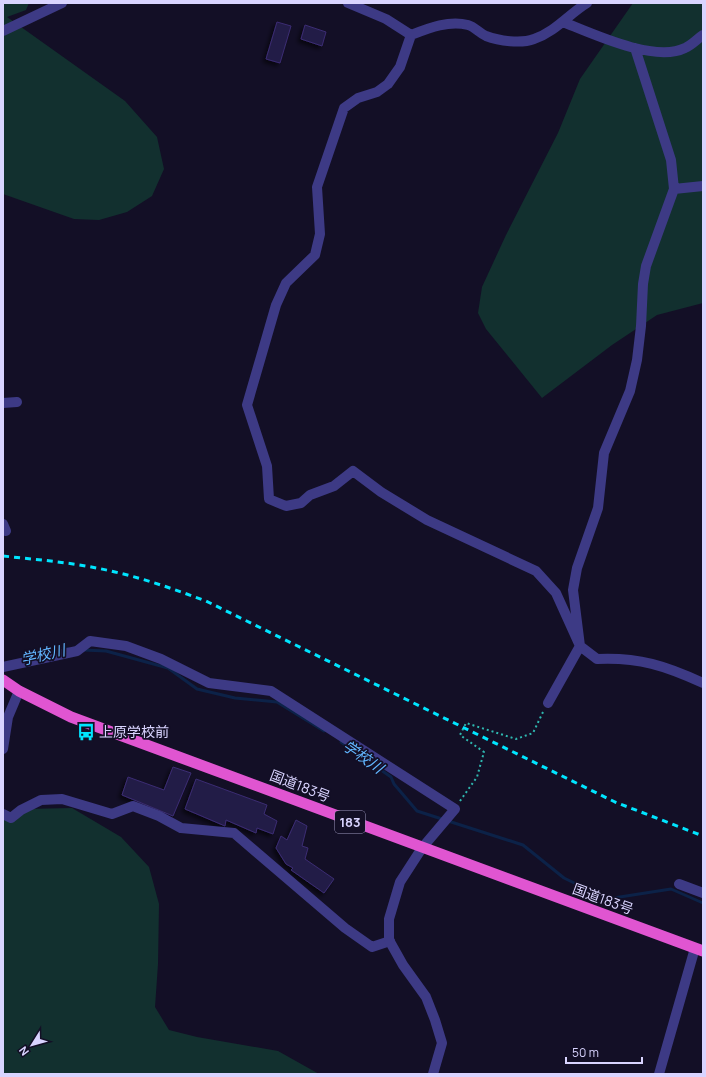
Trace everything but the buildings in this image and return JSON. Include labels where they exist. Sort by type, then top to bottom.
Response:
[{"type":"highway","name":"国道183号","points":[[3,680],[19,692],[71,717],[699,950]]},
{"type":"street","points":[[3,31],[62,3]]},
{"type":"street","points":[[348,3],[386,19],[411,35]]},
{"type":"street","points":[[411,35],[442,25],[457,24],[469,26],[485,36],[495,39],[527,41],[546,34],[587,3]]},
{"type":"street","points":[[563,22],[622,45],[667,52],[685,48],[703,35]]},
{"type":"street","points":[[411,35],[400,67],[388,84],[376,92],[358,98],[344,108],[317,188],[320,234],[315,254],[286,283],[276,305],[247,405],[267,466],[269,499],[286,506],[301,503],[310,495],[334,486],[353,471],[381,492],[427,520],[536,571],[556,593],[580,646],[597,659],[614,658],[643,660],[680,672],[703,683]]},
{"type":"street","points":[[548,703],[580,646],[573,590],[577,568],[598,508],[604,453],[630,391],[641,326],[642,284],[646,266],[674,189],[671,160],[635,48]]},
{"type":"street","points":[[674,189],[703,186]]},
{"type":"street","points":[[3,403],[17,402]]},
{"type":"street","points":[[3,667],[77,651],[90,641],[126,646],[161,659],[209,683],[271,691],[455,809],[422,848],[400,882],[389,919],[390,941],[403,965],[426,997],[439,1032],[442,1043],[433,1074]]},
{"type":"street","points":[[3,749],[8,717],[19,692]]},
{"type":"street","points":[[3,814],[11,818],[21,810],[41,800],[62,799],[112,814],[133,806],[159,816],[181,828],[234,833],[345,928],[372,947],[390,941]]},
{"type":"street","points":[[680,884],[703,893]]},
{"type":"street","points":[[659,1074],[699,950]]},
{"type":"path","points":[[455,809],[477,777],[484,752],[460,735],[466,723],[516,739],[533,733],[548,703]]},
{"type":"green space","points":[[3,3],[29,3],[26,10],[7,17],[125,101],[157,137],[164,169],[152,196],[127,212],[99,220],[74,219],[3,194]]},
{"type":"green space","points":[[633,3],[703,3],[703,303],[657,315],[612,345],[542,398],[486,329],[478,313],[482,287],[506,235],[558,133],[580,79]]},
{"type":"green space","points":[[72,808],[121,837],[149,867],[159,904],[158,964],[155,1007],[169,1030],[197,1037],[278,1051],[319,1074],[3,1074],[3,817],[25,809]]},
{"type":"waterway","name":"学校川","points":[[49,652],[63,648],[69,649]]},
{"type":"waterway","name":"学校川","points":[[83,650],[106,651],[168,668],[197,689],[235,698],[277,702],[324,731]]},
{"type":"waterway","name":"学校川","points":[[341,742],[391,777],[394,784],[417,811],[523,845],[564,878],[607,899],[671,889],[703,903]]},
{"type":"railway","points":[[3,556],[59,562],[101,569],[150,581],[206,601],[615,802],[703,836]]},
{"type":"place","name":"上原学校前","points":[[86,732]]}]
